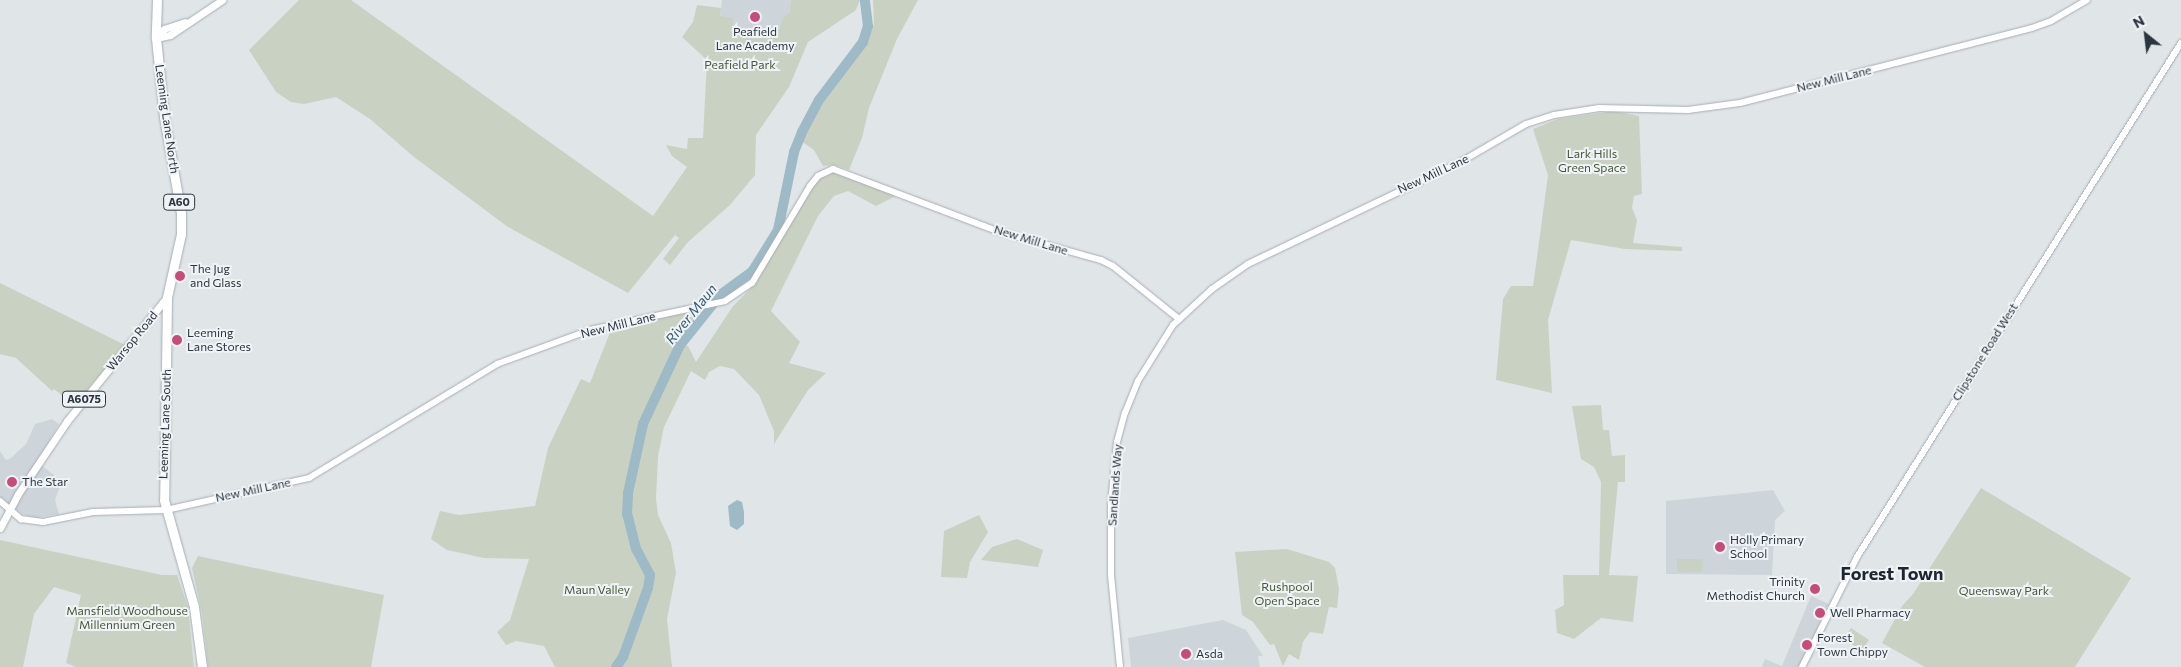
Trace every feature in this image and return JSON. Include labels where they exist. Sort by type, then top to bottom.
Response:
[{"type":"highway","name":"Leeming Lane North","points":[[157,0],[156,38],[164,117],[180,213],[181,234],[167,297]]},
{"type":"highway","name":"Leeming Lane South","points":[[167,297],[167,400],[163,450],[166,510],[194,607],[202,667]]},
{"type":"main road","points":[[156,38],[170,35],[185,22],[222,0]]},
{"type":"main road","name":"Warsop Road","points":[[11,508],[67,421],[167,297]]},
{"type":"main road","name":"A6075","points":[[0,528],[11,508]]},
{"type":"street","name":"New Mill Lane","points":[[0,501],[11,508],[21,519],[34,523],[93,512],[166,510],[310,478],[497,364],[543,346],[633,319],[702,308],[725,301],[752,282],[810,186],[818,176],[833,168],[997,231],[1101,260],[1113,266],[1179,319],[1248,264],[1457,164],[1526,124],[1577,110],[1614,107],[1688,110],[1740,103],[2032,28],[2051,21],[2087,0]]},
{"type":"street","name":"Clipstone Road West","points":[[1802,667],[1857,557],[2181,43]]},
{"type":"street","name":"Sandlands Way","points":[[1120,667],[1111,552],[1117,442],[1138,380],[1158,346],[1179,319]]},
{"type":"shaded area","name":"Peafield Lane Academy","points":[[722,0],[791,0],[789,13],[778,34],[732,26],[720,17]]},
{"type":"shaded area","points":[[52,419],[59,424],[37,462],[62,481],[55,500],[59,514],[36,518],[22,514],[0,497],[0,451],[6,460],[11,458],[26,444],[35,424]]},
{"type":"shaded area","name":"Holly Primary School","points":[[1773,490],[1785,511],[1775,520],[1772,575],[1666,574],[1666,501]]},
{"type":"shaded area","points":[[1811,596],[1829,604],[1799,667],[1762,667],[1765,659],[1782,666]]},
{"type":"shaded area","points":[[1223,620],[1246,630],[1263,656],[1258,656],[1260,667],[1131,667],[1128,638]]},
{"type":"green space","name":"Peafield Park","points":[[299,0],[351,0],[653,216],[687,167],[672,156],[666,145],[687,149],[688,138],[703,138],[707,60],[682,37],[693,22],[697,5],[721,8],[720,16],[733,18],[733,26],[777,34],[783,18],[789,13],[791,0],[860,0],[856,10],[808,42],[789,87],[756,135],[755,175],[730,205],[688,242],[670,265],[663,259],[679,238],[675,235],[628,293],[508,227],[414,157],[370,119],[336,97],[304,104],[291,102],[276,92],[249,50]]},
{"type":"green space","points":[[873,0],[918,0],[897,39],[869,108],[862,138],[849,170],[835,165],[823,166],[814,150],[801,141],[821,104],[866,43],[874,24]]},
{"type":"green space","name":"Lark Hills Green Space","points":[[1614,111],[1639,116],[1642,194],[1634,196],[1632,208],[1637,220],[1633,243],[1682,247],[1682,251],[1625,249],[1571,240],[1548,320],[1552,393],[1496,380],[1503,299],[1511,286],[1533,286],[1548,175],[1533,129],[1558,119]]},
{"type":"green space","name":"Maun Valley","points":[[830,172],[840,172],[898,195],[876,206],[848,191],[834,196],[818,216],[771,311],[800,342],[789,363],[826,373],[808,390],[774,444],[774,431],[759,395],[734,369],[720,366],[709,372],[705,380],[691,371],[664,427],[658,456],[656,499],[658,515],[671,543],[676,573],[667,619],[672,667],[555,667],[544,646],[516,641],[506,645],[497,632],[510,620],[529,559],[484,558],[447,550],[431,539],[440,511],[459,515],[535,506],[548,448],[581,379],[590,383],[613,325],[705,309],[681,338],[665,368],[641,423],[634,472],[646,421],[679,344],[688,346],[696,362],[733,306],[755,284],[814,183]]},
{"type":"green space","points":[[0,283],[125,345],[74,405],[54,389],[52,391],[16,358],[0,354]]},
{"type":"green space","points":[[1601,405],[1603,430],[1609,430],[1612,456],[1625,455],[1625,482],[1618,482],[1609,575],[1638,576],[1633,622],[1601,618],[1574,639],[1557,633],[1555,610],[1564,605],[1563,575],[1599,575],[1601,482],[1594,467],[1581,459],[1572,406]]},
{"type":"green space","name":"Queensway Park","points":[[1981,488],[2131,578],[2075,667],[1925,667],[1882,643],[1902,606],[1913,594]]},
{"type":"green space","points":[[979,515],[988,532],[970,562],[967,578],[941,577],[944,531]]},
{"type":"green space","points":[[1017,539],[1043,550],[1038,567],[981,560],[992,547]]},
{"type":"green space","name":"Mansfield Woodhouse Millennium Green","points":[[0,540],[162,575],[177,575],[188,607],[194,667],[76,667],[66,663],[81,595],[54,587],[34,614],[23,667],[0,667]]},
{"type":"green space","name":"Rushpool Open Space","points":[[1287,549],[1329,562],[1335,568],[1339,589],[1337,608],[1329,607],[1323,634],[1310,632],[1303,642],[1299,660],[1289,654],[1283,666],[1274,644],[1270,645],[1253,622],[1242,615],[1235,552]]},
{"type":"green space","points":[[198,556],[384,595],[371,667],[208,667],[202,613],[192,568]]},
{"type":"green space","points":[[1677,559],[1703,559],[1702,572],[1677,572]]},
{"type":"green space","points":[[1851,628],[1869,640],[1862,651],[1844,639]]},
{"type":"water","points":[[737,500],[742,502],[744,524],[737,530],[730,526],[728,506]]},
{"type":"waterway","name":"River Maun","points":[[616,667],[623,657],[648,588],[650,575],[636,549],[627,514],[628,493],[643,424],[680,345],[720,295],[752,272],[778,230],[794,152],[802,132],[819,100],[863,42],[868,26],[865,0]]},
{"type":"place","name":"Peafield Lane Academy","points":[[755,17]]},
{"type":"place","name":"The Jug and Glass","points":[[180,276]]},
{"type":"place","name":"Leeming Lane Stores","points":[[177,340]]},
{"type":"place","name":"The Star","points":[[12,482]]},
{"type":"place","name":"Holly Primary School","points":[[1720,547]]},
{"type":"place","name":"Trinity Methodist Church","points":[[1815,589]]},
{"type":"place","name":"Well Pharmacy","points":[[1820,613]]},
{"type":"place","name":"Forest Town Chippy","points":[[1807,645]]},
{"type":"place","name":"Asda","points":[[1186,654]]},
{"type":"district","name":"Forest Town","points":[[1892,573]]}]
